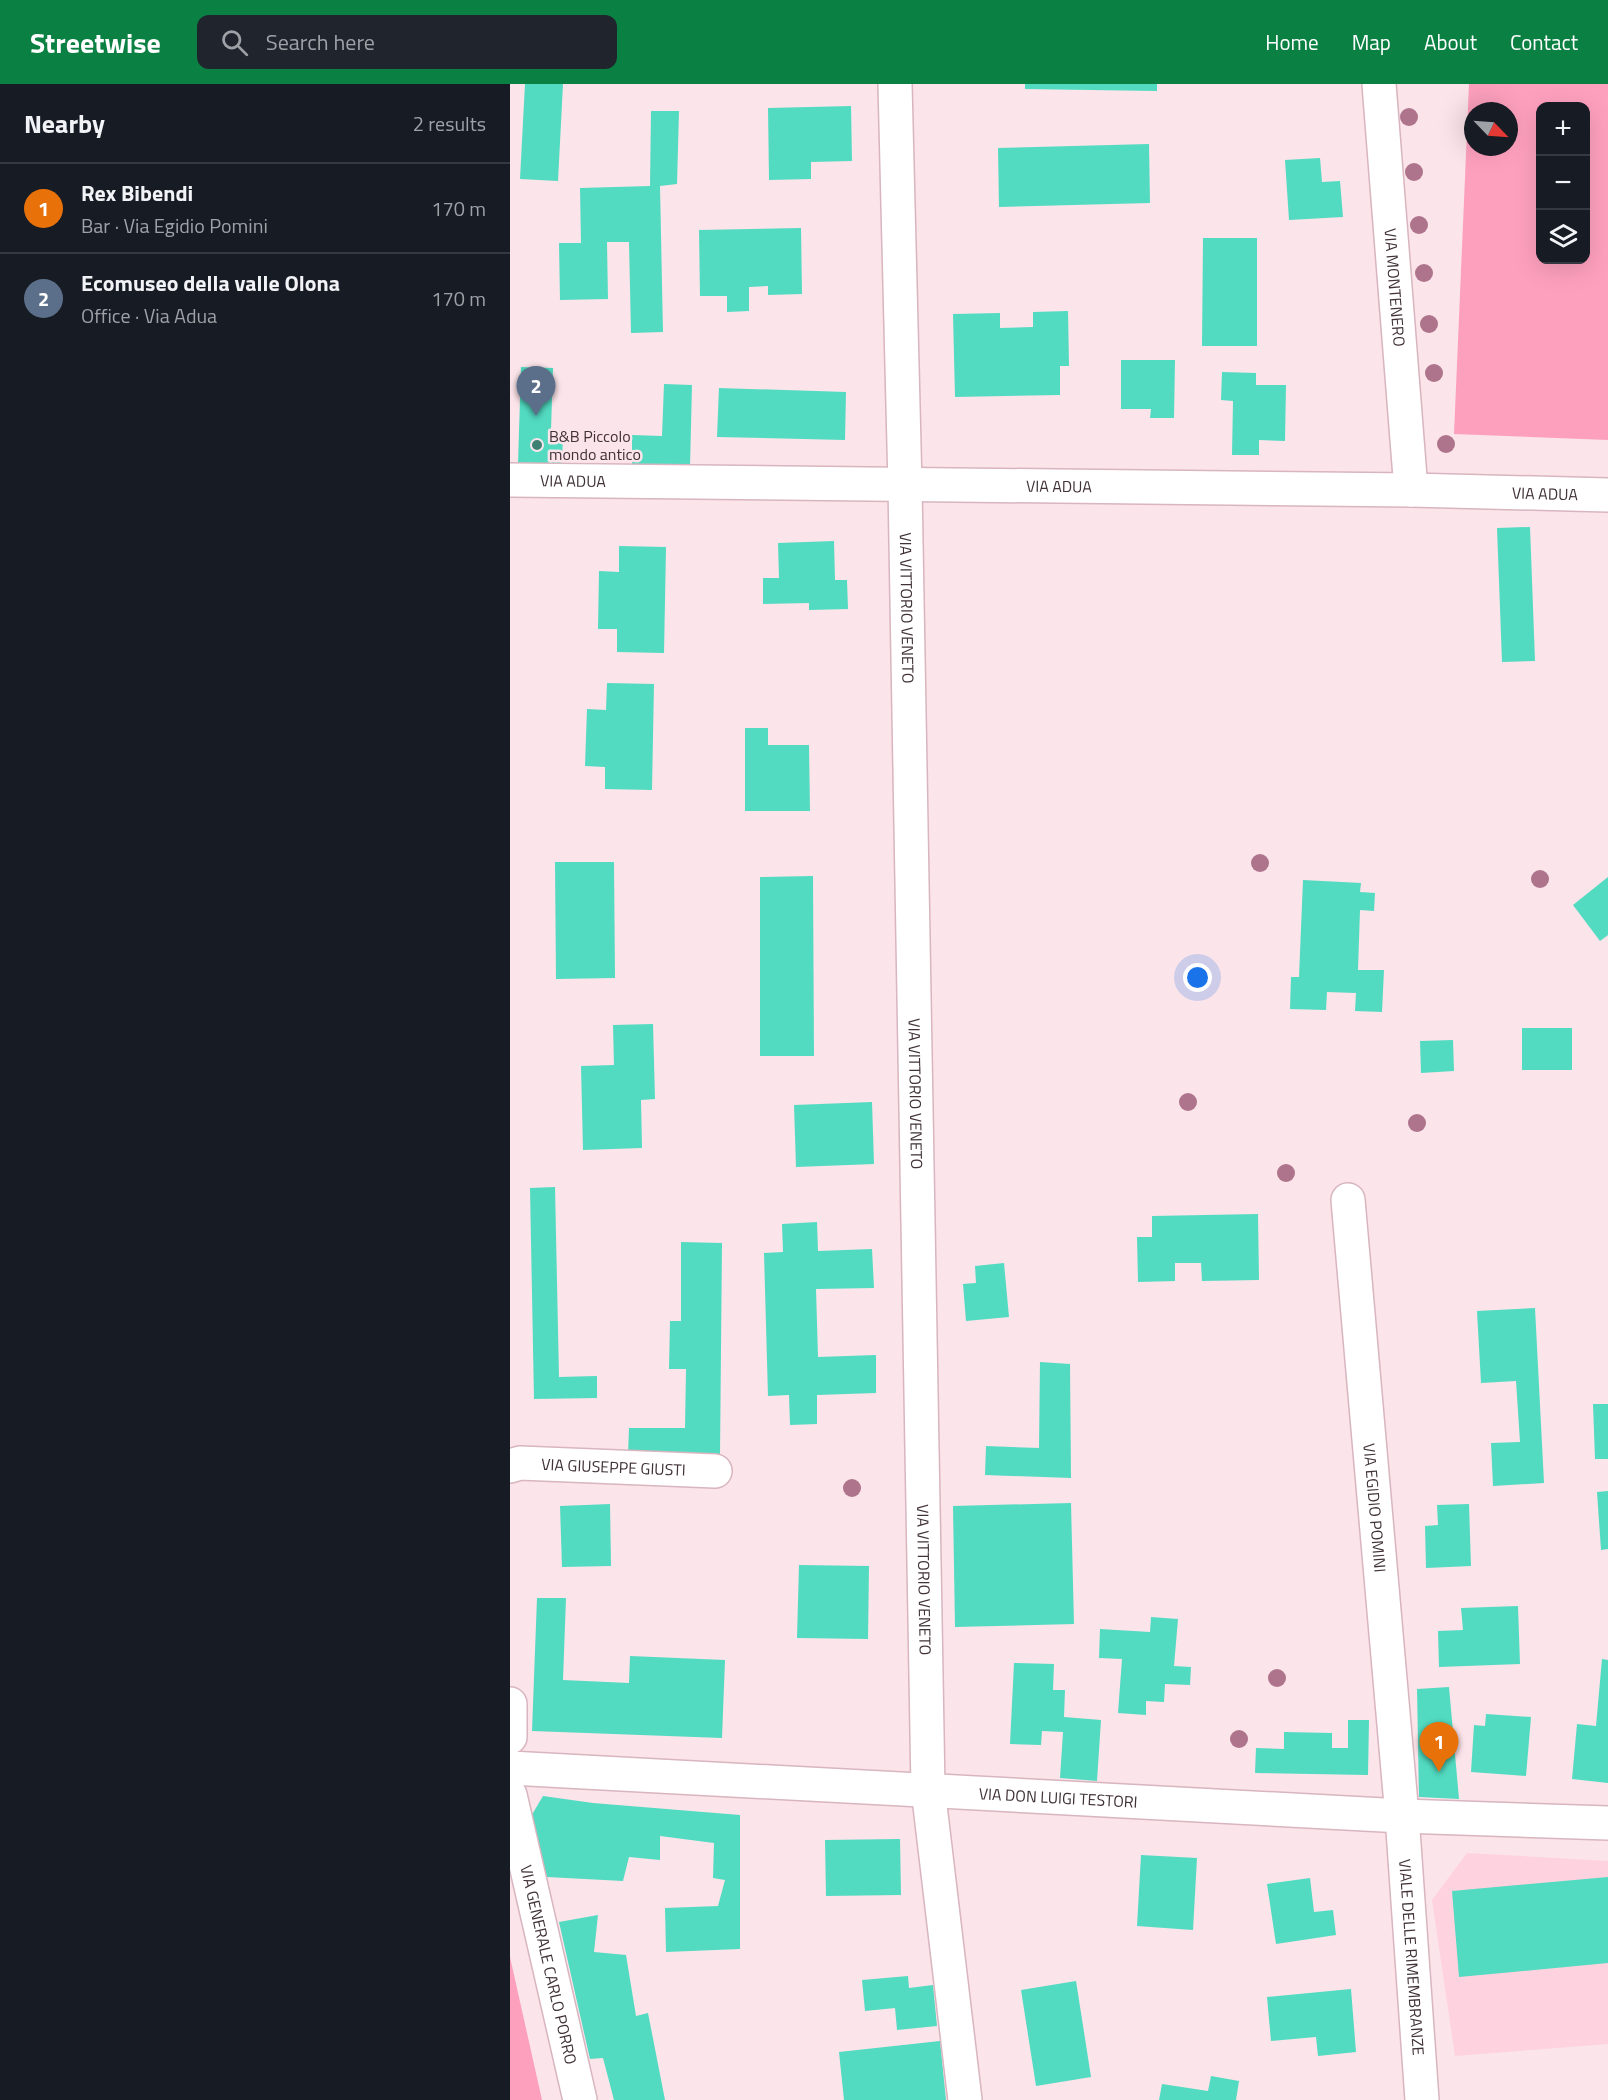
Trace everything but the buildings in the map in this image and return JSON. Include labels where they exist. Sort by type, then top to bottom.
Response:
[{"type":"street","name":"VIA VITTORIO VENETO","points":[[895,84],[905,486],[928,1789],[965,2100]]},
{"type":"street","name":"VIA MONTENERO","points":[[1379,84],[1411,490]]},
{"type":"street","name":"VIA ADUA","points":[[510,480],[1411,490],[1608,495]]},
{"type":"street","name":"VIA EGIDIO POMINI","points":[[1348,1200],[1402,1816]]},
{"type":"street","name":"VIA GIUSEPPE GIUSTI","points":[[510,1466],[520,1463],[715,1472]]},
{"type":"street","points":[[510,1704],[510,1737]]},
{"type":"street","name":"VIA DON LUIGI TESTORI","points":[[510,1768],[1402,1816],[1608,1823]]},
{"type":"street","name":"VIA GENERALE CARLO PORRO","points":[[510,1795],[580,2100]]},
{"type":"street","name":"VIALE DELLE RIMEMBRANZE","points":[[1402,1816],[1422,2100]]},
{"type":"shaded area","points":[[1469,84],[1608,84],[1608,440],[1454,434],[1466,156],[1518,156],[1518,102],[1468,102]]},
{"type":"shaded area","points":[[1467,1853],[1608,1861],[1608,2044],[1455,2056],[1432,1900]]},
{"type":"shaded area","points":[[510,1957],[542,2100],[510,2100]]},
{"type":"place","name":"Ecomuseo della valle Olona","points":[[536,416]]},
{"type":"place","name":"B&B Piccolo mondo antico","points":[[537,445]]},
{"type":"place","name":"Rex Bibendi","points":[[1439,1772]]}]
